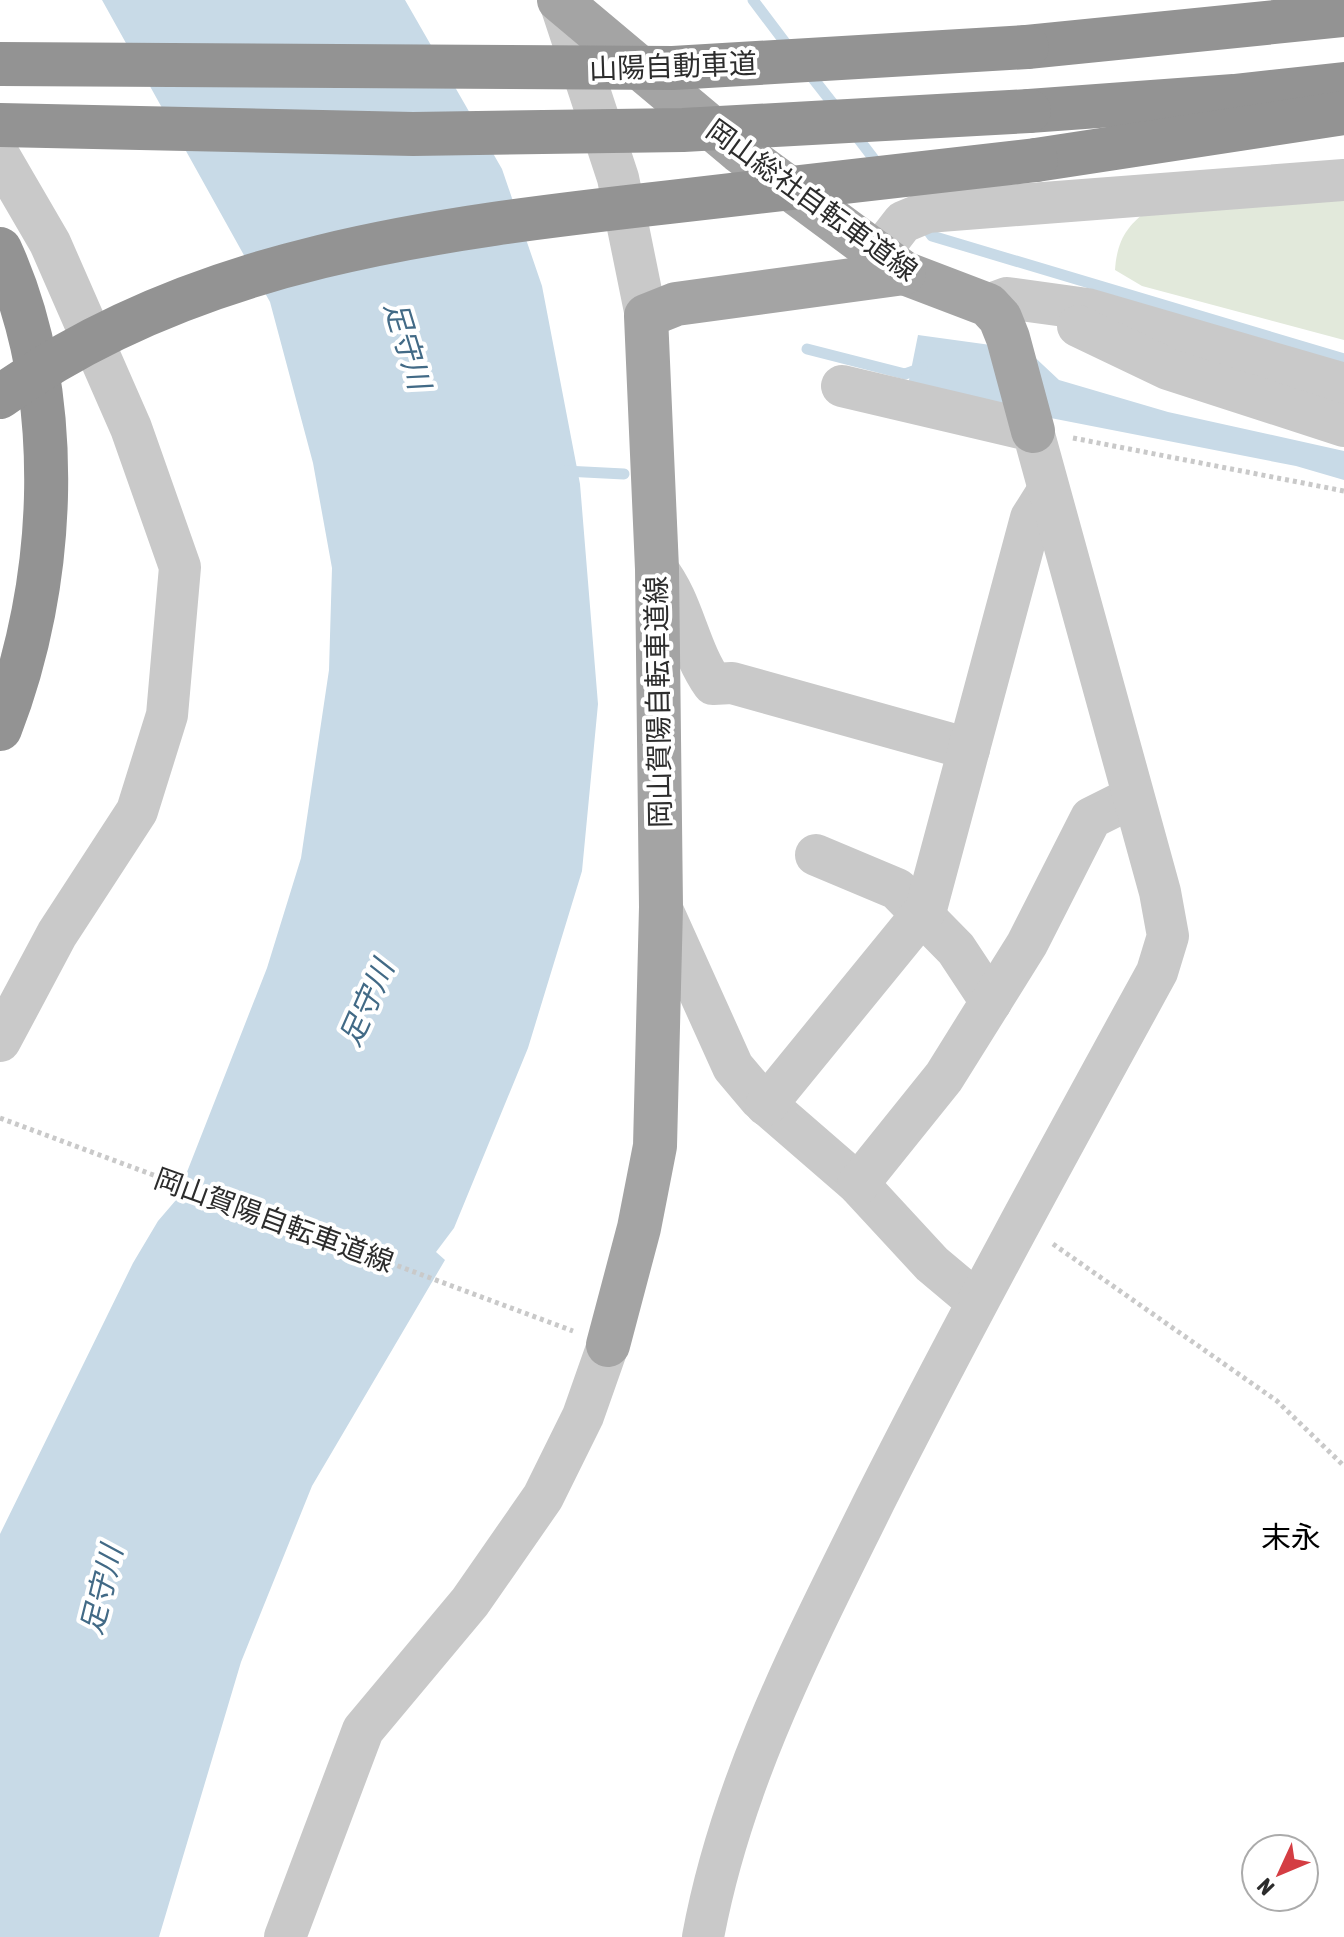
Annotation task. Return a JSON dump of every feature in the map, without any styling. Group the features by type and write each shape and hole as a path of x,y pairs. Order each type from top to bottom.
{"highway":[{"name":"山陽自動車道","path":"0,64 673,68 1027,47 1197,33 1344,15"},
{"path":"0,125 445,134 683,130 1029,111 1234,96 1344,84"},
{"path":"0,397 71,349 194,293 392,241 578,212 1036,160 1344,113"},
{"path":"0,249 26,329 39,392 47,517 39,587 25,654 0,729"}],"main road":[{"name":"岡山総社自転車道線","path":"560,1 739,151 903,240 998,322"},
{"path":"646,316 676,304 903,240"},
{"name":"岡山賀陽自転車道線","path":"593,1339 639,1228 655,1146 661,907 657,569 646,316"},
{"path":"998,322 1031,425"}],"street":[{"path":"560,1 618,178 646,316"},
{"path":"0,157 50,243 125,413 180,567 167,715 137,811 57,934 0,1041"},
{"path":"903,240 1344,180"},
{"path":"998,322 1007,298 1087,309 1344,384"},
{"path":"1035,302 1168,369 1344,426"},
{"path":"703,1937 715,1875 733,1812 768,1722 976,1301 1157,972 1168,936 1031,425 842,386"},
{"path":"766,1105 922,913 1031,518 1048,491"},
{"path":"657,569 670,585 703,670 713,684 732,683 969,749"},
{"path":"858,1184 944,1077 1027,944 1091,818 1133,797"},
{"path":"816,855 897,889 956,949 991,1002"},
{"path":"661,907 733,1067 766,1105 858,1184 932,1264 976,1301"},
{"path":"285,1937 363,1730 470,1602 536,1507 583,1416 593,1339"}],"path":[{"path":"1031,425 1344,491"},
{"name":"岡山賀陽自転車道線","path":"3,1119 593,1339"},
{"path":"1020,1220 1277,1401 1344,1466"}],"shaded area":[{"path":"1344,198 1344,340 1142,286 1115,270 1118,250 1125,234 1151,208"}],"water":[{"name":"足守川","path":"102,0 405,0 502,169 542,286 580,484 598,704 582,871 528,1048 454,1228 436,1252 445,1260 312,1486 241,1662 159,1937 0,1937 0,1534 133,1263 158,1221 176,1200 267,968 301,858 329,670 332,568 313,463 270,302"},
{"path":"918,335 1027,350 1059,380 1168,412 1344,451 1344,480 1296,466 907,390"}],"waterway":[{"path":"753,0 790,49"},
{"path":"808,72 837,109"},
{"path":"854,133 880,167"},
{"path":"922,222 932,236 1344,359"},
{"path":"807,349 905,374 922,368"},
{"path":"565,471 624,474"}],"district":[{"name":"末永","path":"1291,1537"}]}
